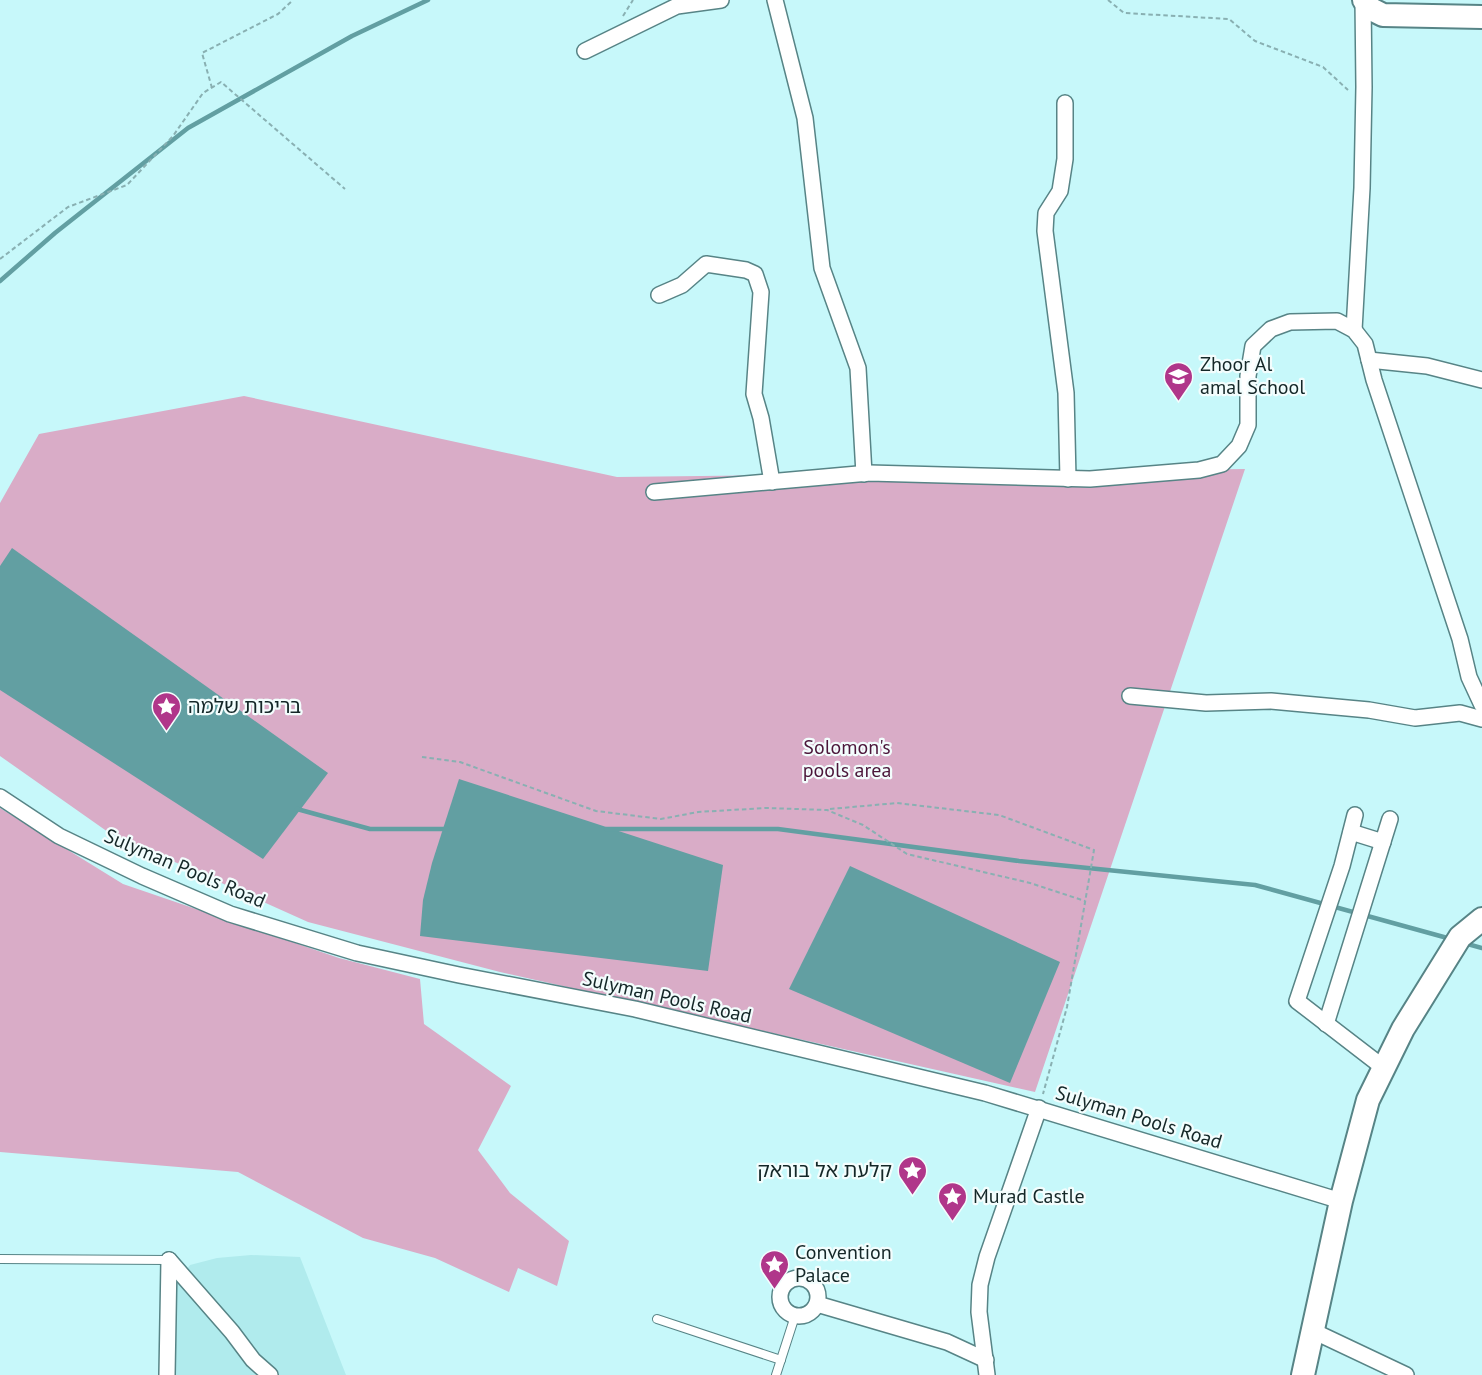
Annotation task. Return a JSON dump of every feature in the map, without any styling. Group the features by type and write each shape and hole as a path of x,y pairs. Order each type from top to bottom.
{"main road":[{"path":"1364,0 1371,9 1386,5 1482,7"},
{"path":"1380,7 1482,17"},
{"path":"1303,1375 1341,1201 1368,1100 1403,1029 1460,938 1482,919"}],"street":[{"path":"585,51 677,6 721,0"},
{"path":"775,0 805,118 822,268 858,368 864,474"},
{"path":"1354,330 1362,188 1364,0"},
{"path":"1363,29 1380,7"},
{"path":"1065,103 1065,159 1060,191 1046,213 1045,231 1066,393 1068,479"},
{"path":"659,295 682,285 706,264 746,270 754,274 760,292 754,394 761,418 772,482"},
{"path":"654,492 864,474 1090,479 1199,471 1222,464 1239,446 1248,425 1248,376 1253,345 1271,329 1290,322 1337,321 1354,330 1365,344 1368,360 1460,639 1469,677 1482,705"},
{"path":"1368,360 1427,366 1482,380"},
{"path":"1130,696 1187,702 1271,701 1415,718 1460,713 1482,719"},
{"name":"Sulyman Pools Road","path":"0,797 59,836 142,876 230,914 357,953 635,1009 985,1093 1341,1201"},
{"path":"1355,815 1342,866 1297,1001 1384,1068"},
{"path":"1326,1024 1390,819"},
{"path":"1351,832 1383,842"},
{"path":"987,1368 980,1312 980,1285 987,1257 1039,1108"},
{"path":"167,1375 169,1260"},
{"path":"169,1260 232,1332 253,1360 270,1375"},
{"path":"792,1280 809,1281 817,1292 817,1304 807,1314 795,1316 784,1309 780,1298 783,1287 792,1280"},
{"path":"817,1304 947,1342 987,1368"},
{"path":"1313,1331 1406,1375"}],"lane":[{"path":"0,1259 169,1260"},
{"path":"776,1375 795,1316"},
{"path":"657,1319 781,1360"}],"path":[{"path":"212,88 202,53 278,14 293,0"},
{"path":"1108,0 1124,13 1229,19 1255,41 1323,68 1364,104"},
{"path":"0,259 68,207 127,185 173,136 203,93 221,82 345,189"},
{"path":"422,757 460,762 596,811 661,819 698,812 827,810 897,803 999,815 1094,850 1067,1007 1039,1108"},
{"path":"827,810 863,825 907,854 1030,883 1085,901"}],"shaded area":[{"name":"בריכות שלמה","path":"12,548 328,773 263,859 0,690 0,566"},
{"path":"459,779 723,865 708,971 420,936 423,900 432,863"},
{"path":"850,866 1060,962 1010,1083 789,989"},
{"path":"251,1255 300,1257 346,1375 174,1375 176,1284 190,1265 217,1258"}],"green space":[{"name":"Solomon's pools area","path":"244,396 617,477 1245,469 1035,1092 500,972 308,922 108,832 0,756 0,503 39,434"},
{"path":"0,808 123,884 339,958 420,979 424,1024 511,1086 478,1150 510,1193 569,1241 557,1286 518,1268 509,1292 435,1258 363,1238 238,1172 0,1152"}],"waterway":[{"path":"0,281 55,233 188,128 352,36 428,0"},
{"path":"297,809 370,829 447,829"},
{"path":"606,829 778,829 1019,861 1255,885 1451,939"},
{"path":"1464,943 1482,948"}],"place":[{"name":"Zhoor Al amal School","path":"1179,402"},
{"name":"בריכות שלמה","path":"167,732"},
{"name":"קלעת אל בוראק","path":"913,1196"},
{"name":"Murad Castle","path":"952,1222"},
{"name":"Convention Palace","path":"774,1290"}]}
